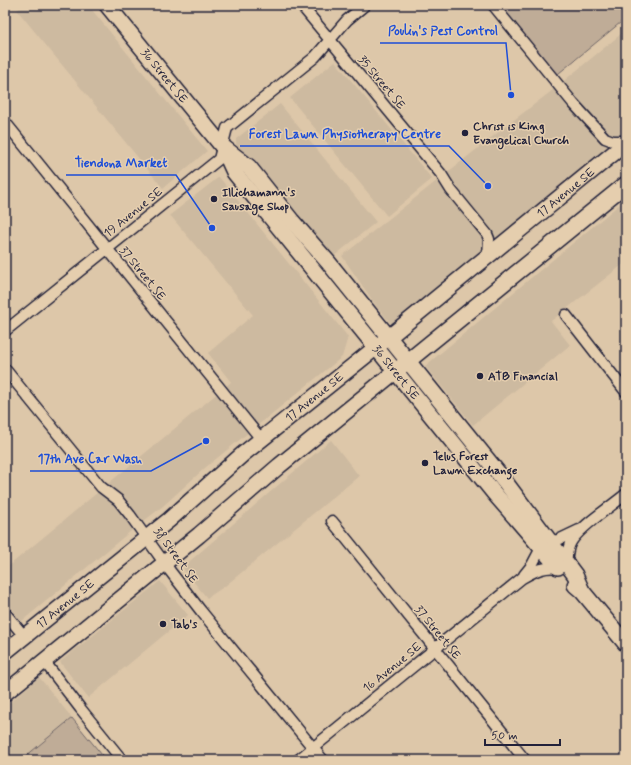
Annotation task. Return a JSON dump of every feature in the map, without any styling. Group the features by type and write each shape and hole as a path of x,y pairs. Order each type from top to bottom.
{"main road":[{"name":"36 Street SE","path":"107,5 222,146 249,167 389,337 503,479 545,544 562,566 575,575 582,591 626,644"},
{"name":"17 Avenue SE","path":"5,652 169,520 220,473 261,439 488,257 626,142"},
{"name":"36 Street SE","path":"222,146 234,172 375,348 494,493 545,544"},
{"path":"5,692 164,563 274,470 626,184"}],"street":[{"name":"35 Street SE","path":"301,5 441,174 451,190 487,234 489,239 488,257"},
{"name":"19 Avenue SE","path":"5,331 219,160 228,128 315,57 347,20 365,5"},
{"path":"493,5 573,103 605,138 613,141 626,142"},
{"name":"37 Street SE","path":"5,122 261,439"},
{"path":"566,315 626,392"},
{"name":"38 Street SE","path":"5,369 101,487 118,500 201,611 323,760"},
{"path":"562,566 571,542 584,528 626,494"},
{"name":"37 Street SE","path":"332,521 525,760"},
{"path":"545,544 558,540 584,528"},
{"name":"16 Avenue SE","path":"522,578 545,544"},
{"name":"16 Avenue SE","path":"298,760 522,578 538,570 562,566"},
{"path":"5,613 24,636"},
{"path":"44,661 122,760"}],"shaded area":[{"path":"23,5 88,5 207,151 163,188 17,10"},
{"path":"493,5 626,5 626,18 553,78"},
{"path":"626,30 626,133 394,327 377,307 342,256 549,93"},
{"path":"335,61 432,179 387,216 290,98"},
{"path":"280,104 376,222 333,257 236,144 236,139"},
{"path":"219,177 348,337 342,357 206,467 163,506 5,635 5,569 231,382 208,353 253,315 170,215"},
{"path":"626,199 626,262 551,321 570,345 473,425 425,366"},
{"path":"331,440 359,476 225,586 207,598 184,570 184,566"},
{"path":"160,581 188,615 88,698 60,662"},
{"path":"39,677 72,718 26,756 29,760 5,760 5,707"},
{"path":"72,718 106,760 29,760 26,756"}],"place":[{"name":"Poulin's Pest Control","path":"511,95"},
{"name":"Christ is King Evangelical Church","path":"465,133"},
{"name":"Forest Lawn Physiotherapy Centre","path":"488,186"},
{"name":"Illichamann's Sausage Shop","path":"214,199"},
{"name":"Tiendona Market","path":"212,228"},
{"name":"ATB Financial","path":"480,376"},
{"name":"17th Ave Car Wash","path":"206,441"},
{"name":"Telus Forest Lawn Exchange","path":"425,463"},
{"name":"Tab's","path":"163,624"}]}
